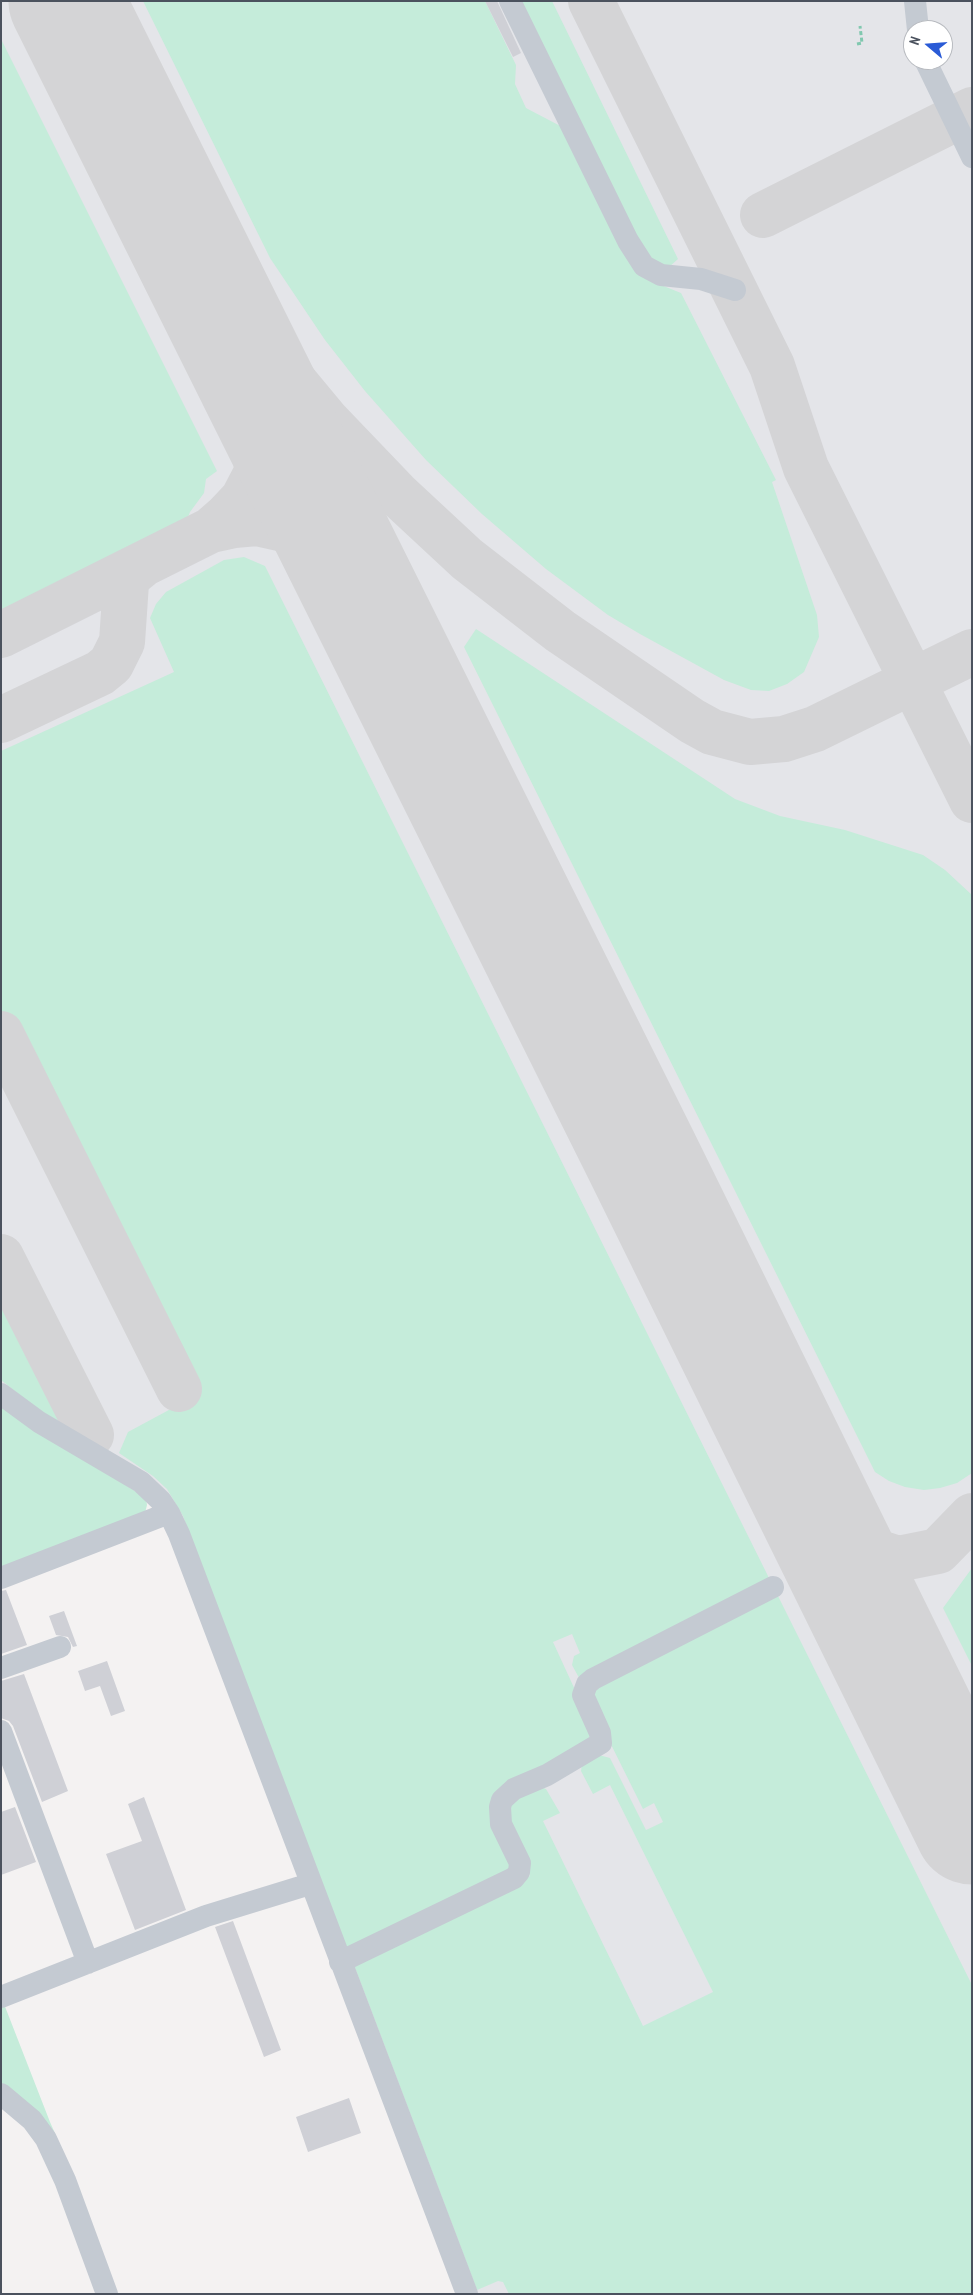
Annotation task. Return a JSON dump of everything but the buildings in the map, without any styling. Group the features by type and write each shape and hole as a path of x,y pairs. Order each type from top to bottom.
{"street":[{"path":"510,1 628,241 644,266 661,275 701,279 735,290"},
{"path":"915,1 917,20"},
{"path":"930,70 972,157"},
{"path":"1,1394 39,1422 141,1482 169,1513 186,1552 310,1884 467,2294"},
{"path":"1,1578 169,1513"},
{"path":"340,1962 514,1878 519,1872 520,1863 501,1824 500,1807 502,1800 514,1790 547,1775 601,1743 600,1733 584,1700 583,1695 587,1684 599,1676 773,1587"},
{"path":"1,1668 60,1646"},
{"path":"2,1735 88,1963"},
{"path":"1,1997 214,1913 310,1884"},
{"path":"1,2094 32,2120 46,2139 65,2180 107,2294"}],"path":[{"path":"857,44 862,43 860,26"}],"shaded area":[{"path":"1,1 972,1 972,2294 468,2294 179,1534 128,1473 1,1391"}],"green space":[{"path":"143,1 485,1 516,65 515,84 526,108 566,129 661,285 681,293 776,480 772,482 817,615 819,637 804,672 787,684 769,691 751,690 724,680 640,634 608,615 546,569 482,514 426,460 365,391 325,340 270,258"},
{"path":"516,1 552,1 678,259 669,267 662,267 640,250"},
{"path":"1,39 217,471 206,479 204,493 190,512 186,522 1,614"},
{"path":"244,557 265,566 771,1582 583,1685 572,1665 574,1656 580,1653 572,1634 553,1642 593,1729 586,1745 505,1785 511,1870 350,1950 342,1941 183,1516 167,1489 153,1476 119,1453 128,1432 193,1397 1,1011 1,751 174,672 150,618 156,604 166,592 224,560"},
{"path":"476,629 735,799 780,816 845,830 923,855 945,870 972,895 972,1473 957,1483 924,1490 905,1487 889,1481 875,1472 464,647"},
{"path":"1,1271 5,1271 84,1435 40,1411 1,1380"},
{"path":"1,1406 146,1498 145,1513 1,1569"},
{"path":"972,1568 972,1666 943,1608"},
{"path":"777,1594 972,1985 972,2294 509,2294 503,2282 498,2281 477,2290 354,1965 355,1962 530,1876 505,1822 506,1805 539,1786 546,1789 560,1813 543,1821 643,2026 713,1992 610,1785 593,1794 581,1771 582,1764 595,1754 610,1758 646,1830 663,1822 654,1803 643,1809 586,1694"},
{"path":"4,2004 57,2138 1,2083 1,2005"}],"taxiway":[{"path":"66,1 94,61 170,207 258,338 327,421 396,493 467,559 560,631 692,721 712,732 750,742 784,739 815,729 972,652"},
{"path":"591,1 772,366 806,468 972,800"},
{"path":"763,215 972,110"},
{"path":"1,635 211,530 227,516 243,499 256,474 264,399"},
{"path":"211,530 257,523 284,529 311,542 347,565"},
{"path":"1,720 100,673 111,664 122,642 126,583 131,574 142,565"},
{"path":"1,1034 179,1389"},
{"path":"1,1257 91,1435"},
{"path":"823,1526 873,1551 898,1559 938,1551 972,1516"}],"runway":[{"path":"66,1 641,1155 972,1827"}]}
